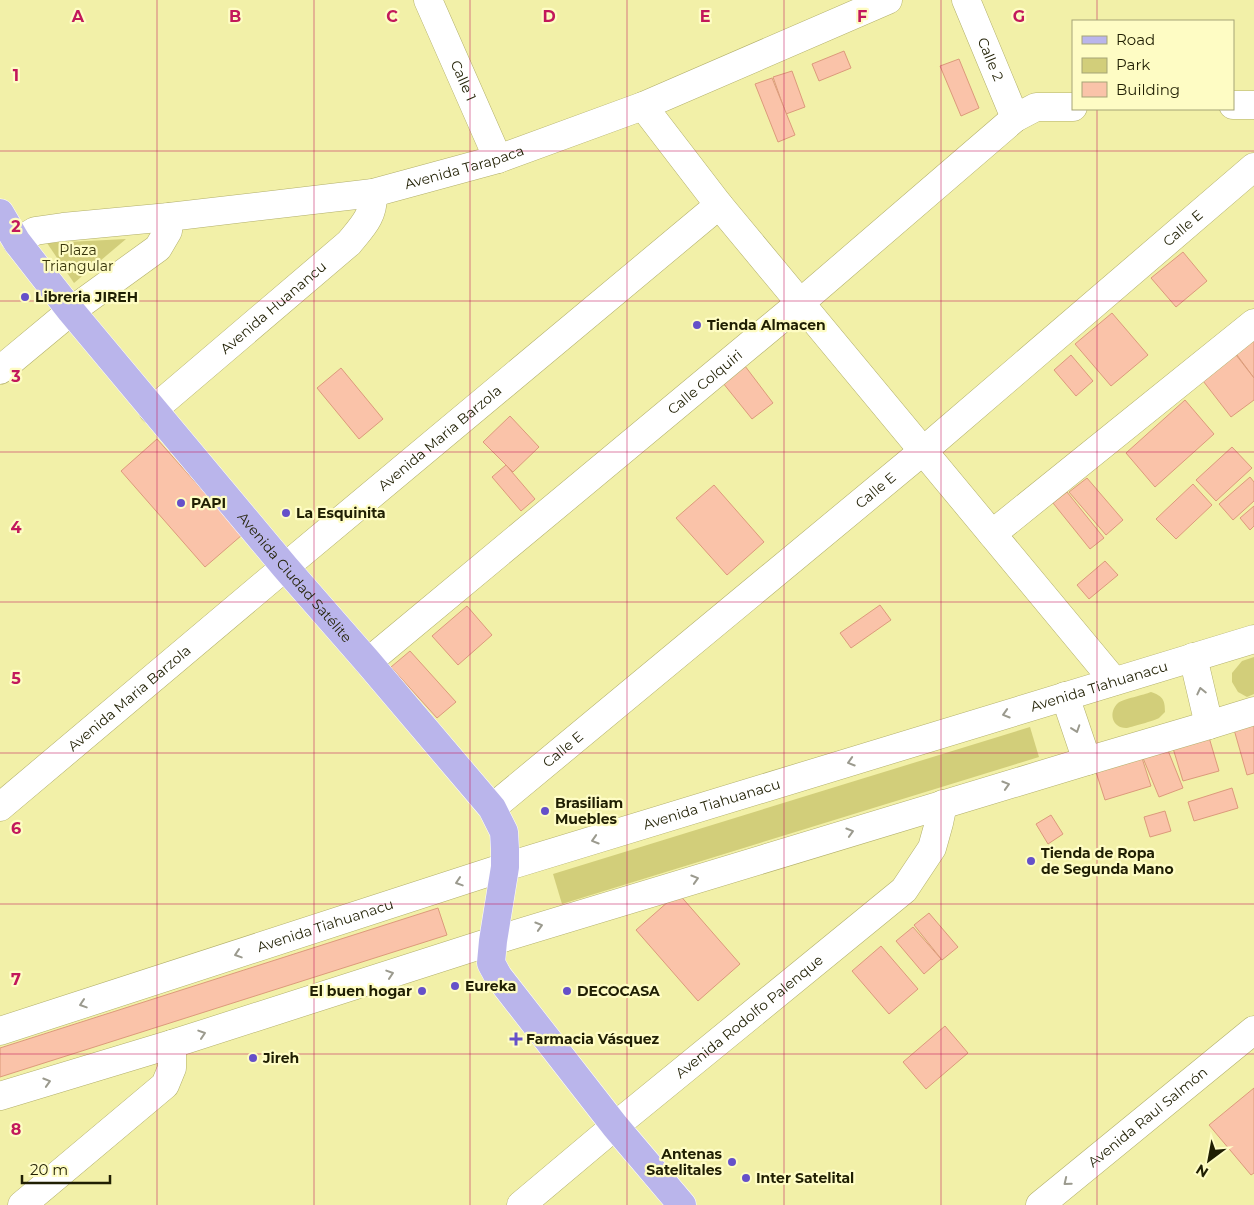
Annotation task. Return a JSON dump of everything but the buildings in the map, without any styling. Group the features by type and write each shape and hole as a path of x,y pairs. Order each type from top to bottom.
{"main road":[{"name":"Avenida Ciudad Satélite","path":"0,213 17,242 71,311 285,567 492,808 504,832 506,867 492,941 491,963 498,976 615,1126 682,1205"}],"street":[{"name":"Calle 1","path":"428,0 498,159"},
{"name":"Avenida Tarapaca","path":"17,242 35,231 63,227 169,217 373,193 498,159 643,106 888,0"},
{"name":"Calle 2","path":"966,0 1014,118"},
{"path":"1234,105 1254,105"},
{"path":"643,106 719,205 1114,681"},
{"name":"Calle Colquiri","path":"368,662 800,303 1014,118 1036,107 1072,107"},
{"name":"Calle E","path":"492,808 923,451 1254,168"},
{"name":"Avenida Huanancu","path":"154,410 349,243 369,218 374,203 373,193"},
{"name":"Avenida Maria Barzola","path":"0,807 719,205"},
{"path":"0,370 71,311 158,248 168,231 169,217"},
{"path":"992,534 1254,323"},
{"name":"Avenida Tiahuanacu","path":"0,1031 506,867 1254,639"},
{"path":"1193,657 1209,726"},
{"path":"1065,696 1087,761"},
{"path":"0,1096 172,1044 492,941 1254,711"},
{"name":"Avenida Rodolfo Palenque","path":"521,1205 904,890 932,848 943,804"},
{"name":"Avenida Raul Salmón","path":"1040,1205 1254,1030"},
{"path":"22,1205 165,1085 172,1068 172,1044"}],"green space":[{"name":"Plaza Triangular","path":"126,239 74,283 47,243"},
{"path":"1254,657 1254,694 1247,697 1238,692 1232,682 1232,673 1242,661"},
{"path":"1151,692 1161,697 1164,701 1165,712 1159,718 1126,728 1117,725 1112,715 1118,703"},
{"path":"1030,727 1039,757 562,904 553,874"}],"place":[{"name":"Libreria JIREH","path":"25,297"},
{"name":"Tienda Almacen","path":"697,325"},
{"name":"PAPI","path":"181,503"},
{"name":"La Esquinita","path":"286,513"},
{"name":"Brasiliam Muebles","path":"545,811"},
{"name":"Tienda de Ropa de Segunda Mano","path":"1031,861"},
{"name":"Eureka","path":"455,986"},
{"name":"El buen hogar","path":"422,991"},
{"name":"DECOCASA","path":"567,991"},
{"name":"Farmacia Vásquez","path":"516,1039"},
{"name":"Jireh","path":"253,1058"},
{"name":"Antenas Satelitales","path":"732,1162"},
{"name":"Inter Satelital","path":"746,1178"}]}
